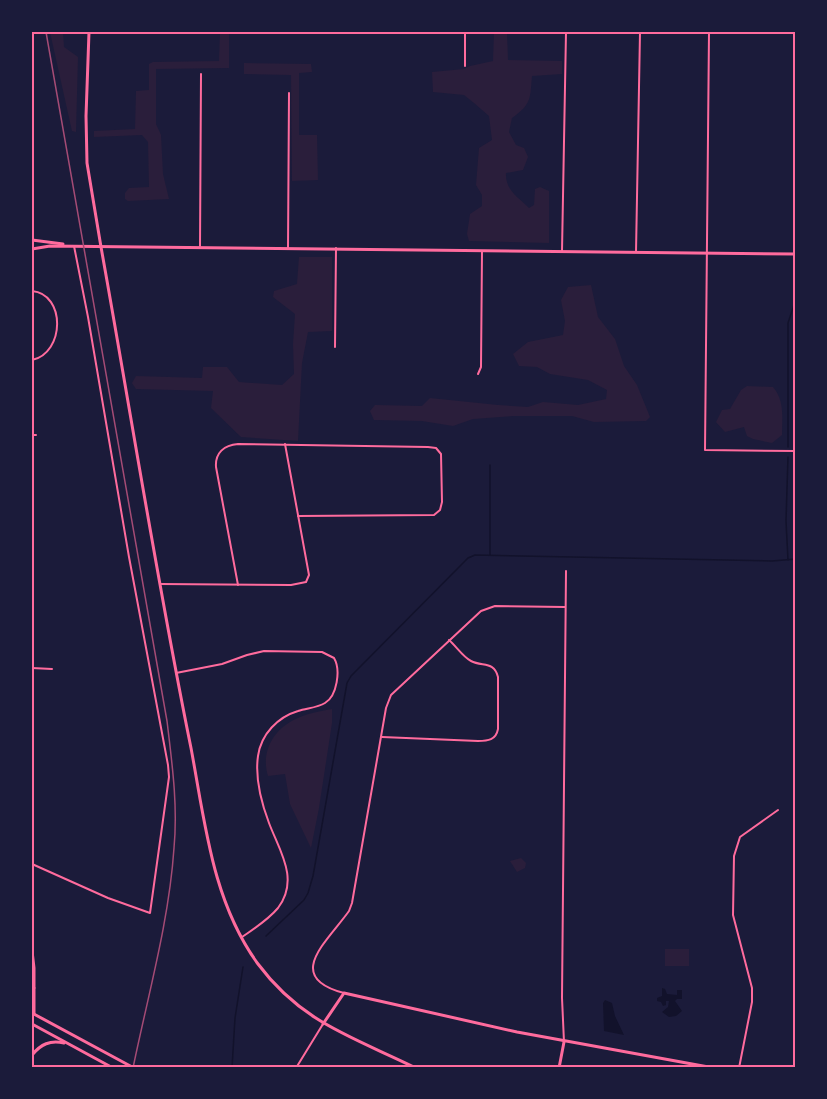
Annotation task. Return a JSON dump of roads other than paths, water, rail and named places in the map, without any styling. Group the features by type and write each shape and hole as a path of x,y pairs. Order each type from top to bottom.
{"main road":[{"path":"88,32 87,163 176,673 217,879 227,909 241,938 259,965 276,984 323,1024 342,1035 416,1068"},
{"path":"32,240 74,246"},
{"path":"32,249 50,246 200,246 795,254"},
{"path":"32,951 32,1025 113,1068"},
{"path":"323,1024 344,993 564,1042 714,1068"},
{"path":"33,1014 134,1068"},
{"path":"32,1054 40,1046 49,1042 66,1043"},
{"path":"559,1068 564,1042"}],"street":[{"path":"465,32 465,66"},
{"path":"562,251 566,32"},
{"path":"636,252 640,32"},
{"path":"709,32 705,450 795,452"},
{"path":"200,246 201,74"},
{"path":"288,248 289,93"},
{"path":"32,864 108,898 150,913 169,777 74,246"},
{"path":"335,347 336,248"},
{"path":"478,374 481,367 482,250"},
{"path":"32,291 45,295 52,302 56,334 47,354 32,360"},
{"path":"238,585 216,467 216,457 224,448 238,444 428,447 439,451 442,457 442,502 437,513 428,516 298,516"},
{"path":"160,584 291,585 306,582 309,575 285,444"},
{"path":"564,1042 562,998 566,571"},
{"path":"344,993 320,985 314,975 312,965 316,955 349,911 352,903 391,694 474,615 487,608 565,607"},
{"path":"382,737 478,741 491,740 496,735 498,677 496,670 470,660 448,639"},
{"path":"176,673 222,664 264,651 322,652 334,658 338,666 334,690 329,700 324,704 289,714 281,719 272,727 261,744 257,760 258,783 269,822 287,865 288,883 278,907 241,938"},
{"path":"32,668 52,669"},
{"path":"739,1068 752,1002 752,988 733,915 734,855 740,837 778,810"},
{"path":"296,1068 323,1024"}],"waterway":[{"path":"788,447 788,323 796,299"},
{"path":"788,457 786,521 788,560"},
{"path":"490,465 490,555"},
{"path":"266,936 304,900 308,893 313,876 347,683 351,676 468,558 475,555 772,561 796,559"},
{"path":"232,1068 235,1018 243,967"}],"railway":[{"path":"46,32 167,721 174,784 175,832 168,903 133,1068"}]}
